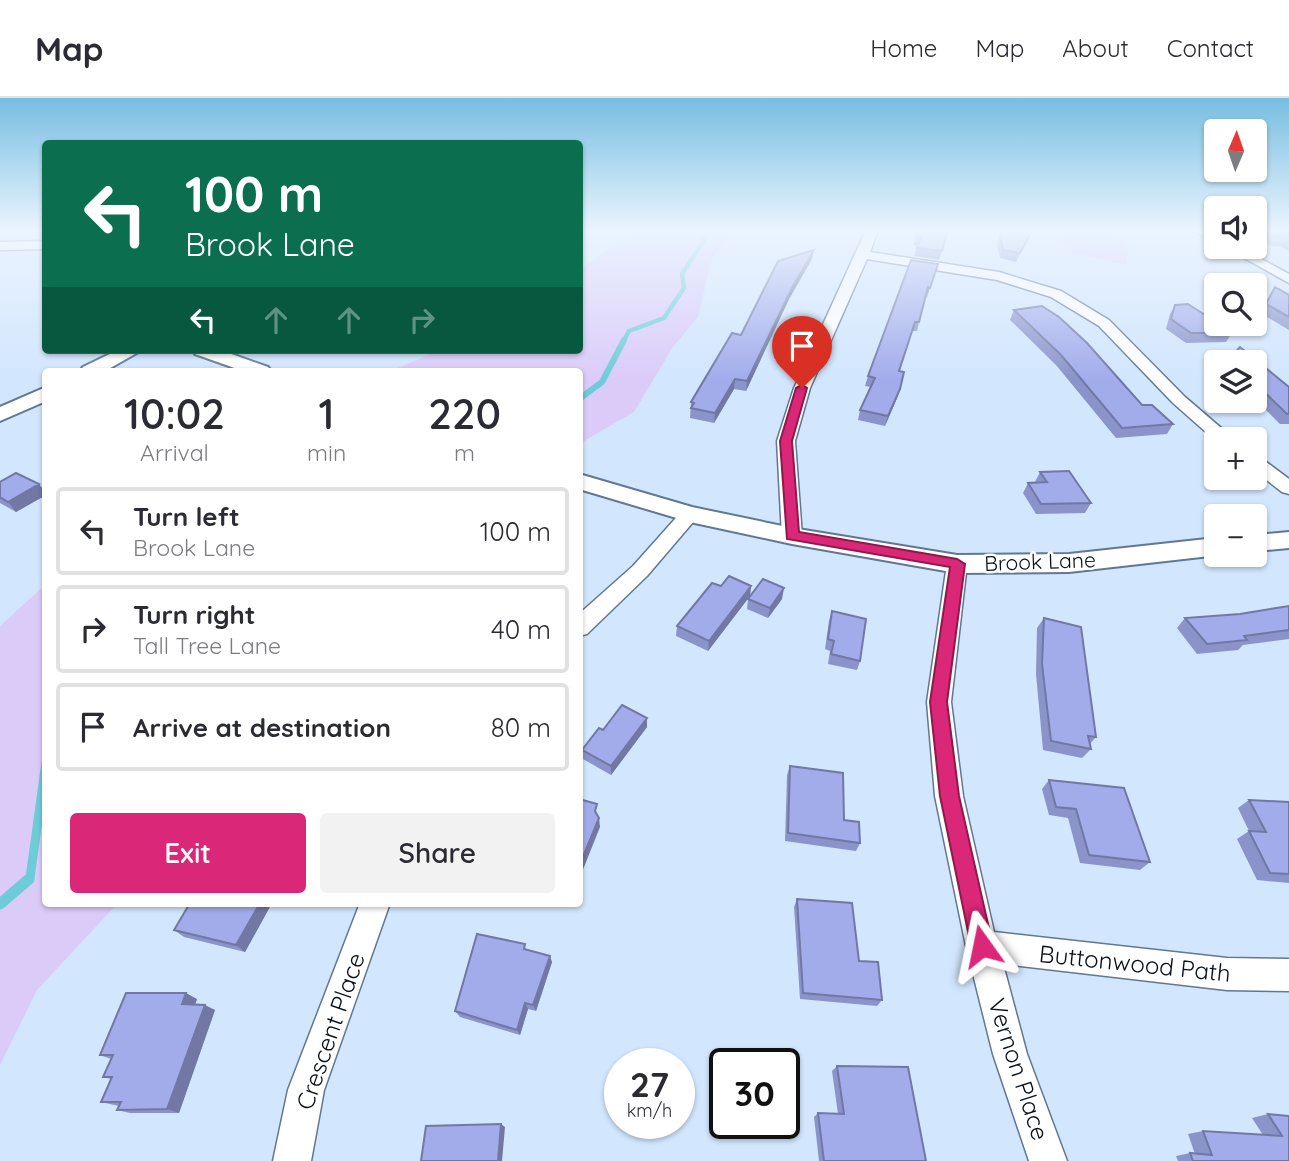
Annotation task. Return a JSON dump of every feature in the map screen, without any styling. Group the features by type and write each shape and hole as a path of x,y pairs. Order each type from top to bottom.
{"street":[{"path":"792,536 786,441 802,388 852,280"},
{"path":"1010,280 1056,294 1104,323 1179,400 1211,427"},
{"path":"96,368 126,354"},
{"path":"213,354 253,368"},
{"path":"0,415 42,395"},
{"path":"1267,471 1289,488"},
{"name":"Brook Lane","path":"583,482 690,514 792,536 957,564 1069,563 1204,548"},
{"path":"583,624 640,571 690,514"},
{"path":"1267,542 1289,540"},
{"name":"Vernon Place","path":"957,564 939,702 949,796 982,946 1010,1054 1048,1161"},
{"name":"Crescent Place","path":"292,1161 306,1090 374,907"},
{"name":"Buttonwood Path","path":"982,946 1227,974 1289,975"}],"shaded area":[{"path":"583,280 707,280 698,317 673,347 634,412 583,442 583,368 397,368 429,355 583,354"},
{"path":"42,588 42,907 114,907 37,990 0,1065 0,626"}],"building":[{"path":"769,280 797,280 747,381 735,379 715,413 691,408 694,403 691,402 732,333 741,335"},
{"path":"904,280 933,280 930,288 928,287 919,322 915,322 899,371 904,372 900,389 888,416 860,410 875,378 868,376"},
{"path":"1275,287 1289,295 1289,317 1267,305"},
{"path":"1188,304 1204,314 1204,333 1191,333 1171,319 1175,305"},
{"path":"1042,306 1059,317 1087,343 1142,405 1152,405 1173,424 1122,428 1061,355 1014,310"},
{"path":"1267,369 1289,387 1287,414 1267,395"},
{"path":"1069,471 1091,503 1041,504 1028,483 1047,482 1040,472"},
{"path":"16,473 39,484 8,502 0,497 0,482"},
{"path":"729,576 751,586 709,641 677,626 712,583 721,586"},
{"path":"763,579 784,588 770,608 748,599"},
{"path":"1289,606 1289,630 1244,636 1247,640 1207,644 1185,618 1240,614"},
{"path":"832,611 866,619 860,661 831,654 834,641 828,639"},
{"path":"1044,618 1081,627 1096,737 1088,736 1091,749 1051,741 1042,664"},
{"path":"622,705 647,718 611,766 583,751 599,728 603,730"},
{"path":"790,766 843,773 844,820 859,822 860,843 788,833"},
{"path":"1049,780 1124,788 1150,862 1089,855 1076,809 1056,807"},
{"path":"583,800 597,804 595,811 599,818 583,857"},
{"path":"1249,800 1289,802 1289,874 1270,873 1249,831 1266,832"},
{"path":"797,899 852,903 859,961 878,962 882,1000 803,993"},
{"path":"188,907 258,907 236,945 174,930"},
{"path":"477,934 525,944 524,949 550,956 533,1005 525,1003 517,1030 455,1011"},
{"path":"126,993 186,993 182,1004 205,1005 167,1109 117,1110 121,1102 101,1102 112,1077 103,1077 113,1055 100,1055"},
{"path":"837,1066 908,1067 926,1161 824,1161 818,1113 844,1114"},
{"path":"1268,1114 1289,1116 1289,1161 1193,1161 1190,1153 1212,1155 1203,1131 1282,1136"},
{"path":"501,1124 498,1161 421,1161 426,1126"}],"waterway":[{"path":"623,342 629,331 664,318 684,288 683,280"},
{"path":"583,396 602,382 624,340"},
{"path":"29,879 42,791"},
{"path":"0,904 29,879"}],"route":[{"path":"802,388 786,441 792,536 957,564 939,702 949,796 982,946"}]}
